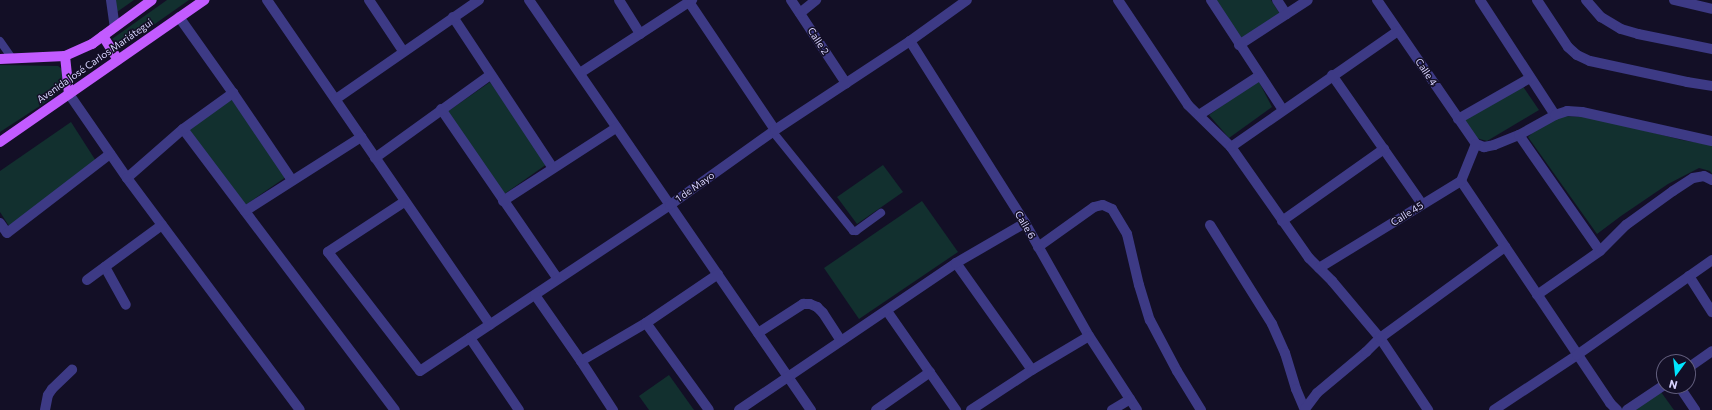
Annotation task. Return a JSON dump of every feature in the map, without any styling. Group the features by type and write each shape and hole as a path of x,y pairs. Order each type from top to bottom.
{"main road":[{"name":"Avenida José Carlos Mariátegui","path":"0,59 65,56 92,44 152,0"},
{"name":"Avenida José Carlos Mariátegui","path":"0,142 204,0"},
{"path":"103,36 118,60"},
{"path":"65,56 69,94"}],"street":[{"path":"111,0 115,27"},
{"path":"267,0 336,99 404,202 490,325"},
{"path":"369,0 403,51"},
{"path":"336,99 403,51 479,0"},
{"path":"530,0 616,128 811,410"},
{"path":"619,0 640,34"},
{"name":"Calle 2","path":"791,0 846,82"},
{"path":"800,13 816,0"},
{"name":"1 de Mayo","path":"404,202 328,252 420,371 670,205 774,131 910,41 967,0"},
{"path":"1119,0 1188,105 1231,147 1282,221 1319,268 1380,338 1428,410"},
{"path":"1211,0 1259,76 1283,110"},
{"path":"1277,0 1286,14"},
{"path":"1240,45 1308,0"},
{"name":"Calle 4","path":"1377,0 1476,144"},
{"path":"1480,0 1555,115"},
{"path":"1537,0 1568,47 1577,56 1590,61 1712,86"},
{"path":"1586,0 1601,17 1621,29 1638,34 1712,49"},
{"path":"1674,0 1712,9"},
{"path":"580,73 691,1 774,131"},
{"path":"179,17 233,92 292,180"},
{"path":"453,18 553,168"},
{"path":"1231,147 1332,75 1398,31"},
{"name":"Calle 6","path":"910,41 1025,223 1089,336 1137,410"},
{"path":"375,158 490,75"},
{"path":"1332,75 1422,204"},
{"path":"1199,115 1259,76"},
{"path":"1458,119 1530,78"},
{"path":"127,178 183,129 233,92"},
{"path":"69,94 127,178 300,410"},
{"path":"441,109 558,280"},
{"path":"1617,410 1610,403 1577,356 1461,181 1476,144 1484,147 1494,145 1518,135 1555,115 1567,111 1582,112 1712,141"},
{"path":"503,201 616,128"},
{"path":"183,129 395,410"},
{"path":"1518,135 1600,251"},
{"path":"245,211 361,137"},
{"path":"1282,221 1384,149"},
{"path":"0,223 6,232 110,154"},
{"path":"1537,295 1600,251 1626,225 1693,178 1704,176 1712,180"},
{"name":"Calle 45","path":"1319,268 1461,181"},
{"path":"1038,247 1094,207 1103,205 1112,209 1127,234 1139,285 1150,320 1177,371 1201,410"},
{"path":"739,410 956,263 1025,223"},
{"path":"87,280 162,225"},
{"path":"1210,225 1272,324 1285,353 1296,389 1305,410"},
{"path":"1305,410 1317,393 1366,352 1380,338 1505,247"},
{"path":"1494,410 1577,356 1712,260"},
{"path":"956,263 1032,370"},
{"path":"105,267 126,305"},
{"path":"581,361 646,323 718,274"},
{"path":"1689,276 1712,312"},
{"path":"535,295 613,410"},
{"path":"758,333 803,304 810,304 817,307 823,314 841,341"},
{"path":"887,311 956,410"},
{"path":"646,323 709,410"},
{"path":"971,410 1032,370 1089,336"},
{"path":"470,338 519,410"},
{"path":"1696,362 1712,351"},
{"path":"45,410 48,395 52,389 72,370"},
{"path":"876,410 930,372"},
{"path":"1627,410 1656,390"},
{"path":"1684,394 1695,410"},
{"path":"1112,410 1130,399"}],"lane":[{"path":"0,41 12,58"},
{"path":"774,131 852,231 856,231 881,213"}],"green space":[{"path":"115,0 134,0 117,12"},
{"path":"167,0 189,0 122,47 112,39"},
{"path":"1215,0 1271,0 1280,14 1241,41"},
{"path":"0,65 58,66 62,69 63,86 59,92 49,100 0,132"},
{"path":"1258,80 1272,107 1229,138 1209,115"},
{"path":"490,82 547,164 503,195 447,112"},
{"path":"1522,85 1539,110 1487,141 1476,138 1464,119"},
{"path":"230,97 286,177 244,206 187,129"},
{"path":"1563,116 1584,117 1611,122 1682,140 1712,145 1712,174 1710,171 1699,168 1668,184 1597,234 1528,137 1539,126"},
{"path":"71,122 96,161 9,226 0,212 0,171"},
{"path":"883,165 903,192 857,224 837,197"},
{"path":"922,201 958,252 859,319 824,268"},
{"path":"669,375 694,410 649,410 639,396"},
{"path":"1656,385 1656,394 1662,394 1674,410 1619,410"}]}
